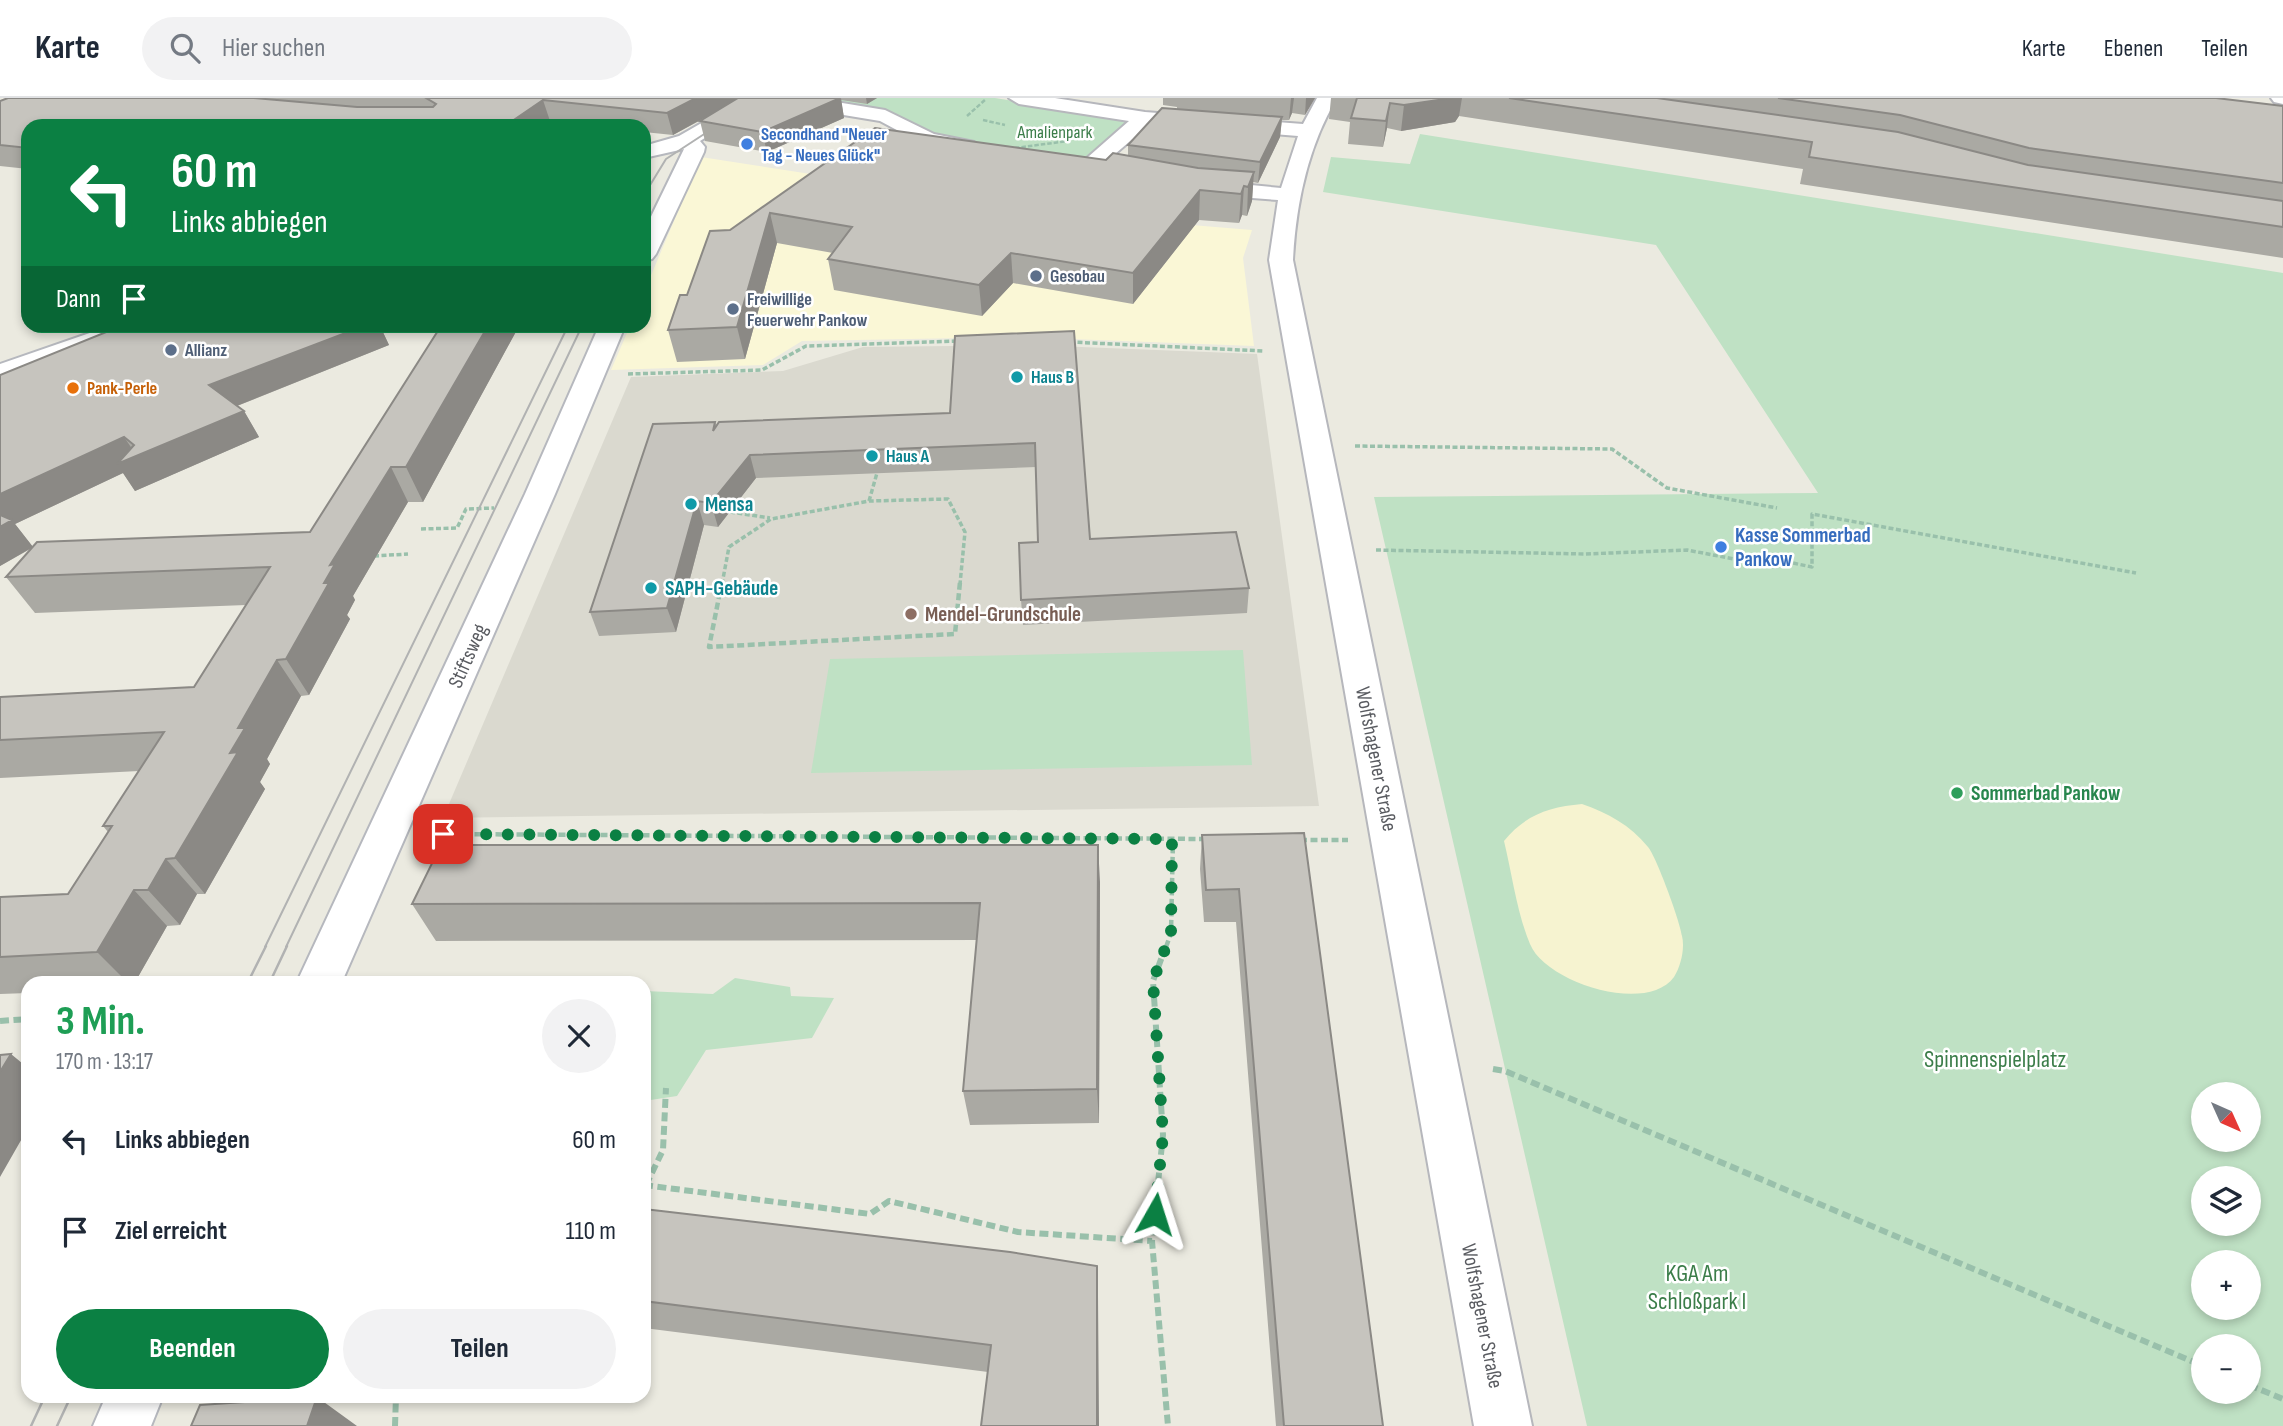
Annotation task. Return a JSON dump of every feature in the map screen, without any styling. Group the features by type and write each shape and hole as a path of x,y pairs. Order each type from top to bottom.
{"street":[{"path":"651,150 686,140 760,98"},
{"path":"777,98 876,114 928,139 986,149"},
{"path":"1019,98 1146,118 1311,131"},
{"name":"Wolfshagener Straße","path":"1327,98 1311,131 1291,195 1282,234 1282,260 1503,1426"},
{"path":"1087,168 1146,118"},
{"path":"651,240 694,152 695,147 686,140"},
{"path":"1065,164 1111,172"},
{"path":"1173,183 1291,195"},
{"path":"0,373 114,333"},
{"name":"Stiftsweg","path":"322,976 535,506 609,333"},
{"path":"122,1426 132,1403"}],"path":[{"path":"1012,148 1057,144 1078,138"},
{"path":"624,374 762,370 806,346 965,341"},
{"path":"1058,341 1276,351"},
{"path":"1349,446 1612,449 1667,488 1777,508"},
{"path":"869,501 877,473"},
{"path":"730,513 771,519 869,501 948,499 965,532 955,634 709,646 729,547 771,519"},
{"path":"421,529 457,528 466,509 503,507"},
{"path":"1373,550 1585,554 1687,550 1776,567 1788,562 1812,567 1812,514 2136,573"},
{"path":"368,556 408,554"},
{"path":"443,834 1213,839"},
{"path":"1168,1426 1152,1241 1163,1135 1153,981 1171,933 1172,839"},
{"path":"1294,840 1348,840"},
{"path":"0,1021 21,1020"},
{"path":"1493,1069 1505,1071 2191,1361"},
{"path":"651,1173 663,1150 666,1088"},
{"path":"651,1186 870,1214 889,1201 1018,1232 1152,1241"},
{"path":"2261,1390 2283,1399"},
{"path":"395,1426 396,1403"}],"shaded area":[{"path":"701,157 1082,216 1252,230 1243,258 1254,346 1018,337 802,341 763,365 611,370 627,333 651,333 651,275"},
{"name":"Mendel-Grundschule","path":"1031,345 1257,354 1319,806 443,818 631,377 783,371 863,347"}],"green space":[{"name":"Amalienpark","path":"801,98 995,98 1130,120 1081,162 940,138"},
{"path":"1420,134 2283,273 2283,1426 1587,1426 1374,497 1818,493 1656,245 1323,192 1331,157 1410,164"},
{"path":"1243,650 1252,765 811,773 830,659"},
{"path":"735,978 790,987 791,996 834,998 812,1038 706,1050 677,1096 651,1100 651,991 713,994"}],"sand":[{"path":"1582,804 1601,811 1626,826 1648,847 1656,863 1677,917 1683,946 1682,957 1674,977 1660,988 1642,993 1597,989 1555,971 1539,958 1530,944 1518,906 1504,841 1520,825 1538,814 1559,807"}],"building":[{"path":"8,98 254,98 357,107 433,107 436,104 426,98 696,98 667,113 543,100 515,119 21,119 21,147 0,145 0,101"},
{"path":"738,98 840,98 762,132 700,121"},
{"path":"1357,98 1452,98 1404,105 1390,103 1386,121 1351,118"},
{"path":"1509,98 1657,98 1898,132 2028,165 2283,201 2283,227 1809,157 1812,142"},
{"path":"1778,98 2216,98 2283,106 2283,183 2029,148 1900,115"},
{"path":"1162,108 1282,117 1260,162 1128,145"},
{"path":"875,128 1106,160 1113,153 1198,168 1254,172 1248,187 1244,186 1241,194 1200,190 1133,273 1011,253 979,285 828,259 852,227 770,213 737,327 668,330 680,295 687,295 710,231 730,230"},
{"path":"1074,331 1090,539 1236,532 1249,588 1021,600 1019,543 1038,542 1035,443 750,455 711,503 697,501 667,608 590,612 653,424 715,422 713,431 719,422 950,413 955,336"},
{"path":"104,333 346,333 209,385 244,411 117,464 134,445 124,437 0,494 0,375"},
{"path":"437,333 484,333 406,467 391,467 330,565 335,564 324,583 329,583 286,659 277,660 238,728 245,728 230,753 238,752 175,858 166,859 148,890 134,890 97,952 0,957 0,897 68,894 112,826 103,826 164,732 0,740 0,697 194,687 270,567 6,577 37,542 310,532"},
{"path":"0,515 12,520 0,527"},
{"path":"1304,833 1383,1426 1284,1426 1239,889 1206,890 1202,835"},
{"path":"441,845 1098,845 1097,1089 963,1091 980,903 412,904"},
{"path":"11,1054 0,1072 0,1055"},
{"path":"651,1210 1010,1252 1097,1266 1097,1426 981,1426 991,1345 651,1302"},
{"path":"315,1403 307,1426 191,1426 200,1405"}],"tram line":[{"path":"651,184 666,159 718,125"},
{"path":"265,947 565,333"},
{"path":"286,947 579,333"},
{"path":"251,976 266,946"},
{"path":"273,976 287,946"},
{"path":"31,1426 42,1403"},
{"path":"57,1426 68,1403"}],"place":[{"name":"Secondhand \"Neuer Tag - Neues Glück\"","path":"747,144"},
{"name":"Gesobau","path":"1036,276"},
{"name":"Freiwillige Feuerwehr Pankow","path":"733,309"},
{"name":"Allianz","path":"171,350"},
{"name":"Haus B","path":"1017,377"},
{"name":"Pank-Perle","path":"73,388"},
{"name":"Haus A","path":"872,456"},
{"name":"Mensa","path":"691,504"},
{"name":"Kasse Sommerbad Pankow","path":"1721,547"},
{"name":"SAPH-Gebäude","path":"651,588"},
{"name":"Mendel-Grundschule","path":"911,614"},
{"name":"Sommerbad Pankow","path":"1957,793"}],"route":[{"path":"443,834 1172,839 1171,933 1153,981 1163,1135 1155,1214"}],"park label":[{"name":"Spinnenspielplatz","path":"1995,1059"},
{"name":"KGA Am Schloßpark I","path":"1697,1287"}]}
